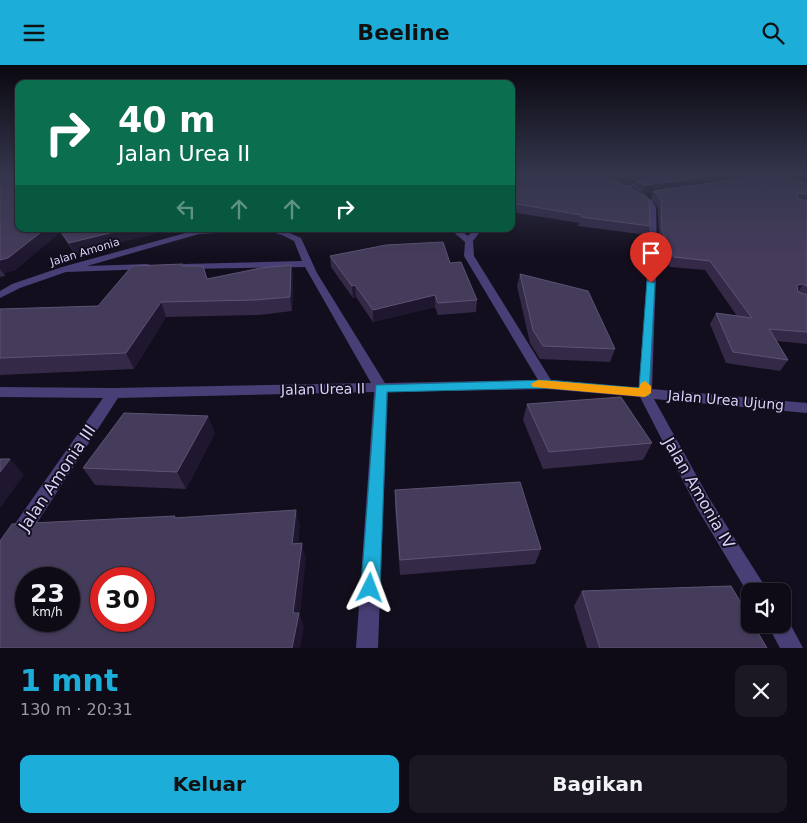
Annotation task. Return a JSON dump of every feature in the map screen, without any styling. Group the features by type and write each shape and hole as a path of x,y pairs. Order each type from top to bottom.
{"street":[{"path":"645,393 652,247 652,208 648,200"},
{"name":"Jalan Amonia","path":"0,295 16,286 65,269 196,232"},
{"path":"280,232 298,240 307,263 381,388 367,648"},
{"path":"458,232 469,241"},
{"path":"476,232 469,241 469,255 547,384"},
{"path":"181,267 307,263"},
{"path":"65,269 162,267"},
{"name":"Jalan Urea II","path":"0,392 114,393 547,384 645,393"},
{"name":"Jalan Amonia III","path":"0,562 114,393"},
{"name":"Jalan Urea Ujung","path":"645,393 807,408"},
{"name":"Jalan Amonia IV","path":"645,393 650,407 702,503 753,583"},
{"path":"783,633 792,648"}],"building":[{"path":"0,200 15,200 15,232 41,232 8,258 0,260"},
{"path":"515,200 649,200 650,226 581,217 581,215 515,204"},
{"path":"661,200 807,201 807,286 803,284 797,285 798,292 807,295 807,332 769,329 788,360 733,352 716,313 752,318 710,261 674,257 662,231"},
{"path":"61,232 114,232 69,243"},
{"path":"443,242 450,263 461,262 477,300 438,303 435,295 373,310 330,256 386,245"},
{"path":"183,264 182,266 203,266 207,279 261,268 291,265 290,297 255,300 161,302 126,353 0,358 0,309 98,306 132,266"},
{"path":"520,274 588,291 615,349 543,346 533,330"},
{"path":"621,397 652,443 549,452 527,404"},
{"path":"124,413 208,416 177,472 83,468"},
{"path":"0,459 10,459 0,472"},
{"path":"520,482 541,549 400,560 395,490"},
{"path":"296,510 292,544 302,543 293,613 299,613 292,648 0,648 0,541 12,524 175,516 174,518"},
{"path":"731,586 741,603 741,633 758,633 767,648 600,648 582,591"}],"slow traffic":[{"path":"538,384 645,393 645,386"}],"route":[{"path":"370,588 381,388 547,384 645,393 651,283"}]}
